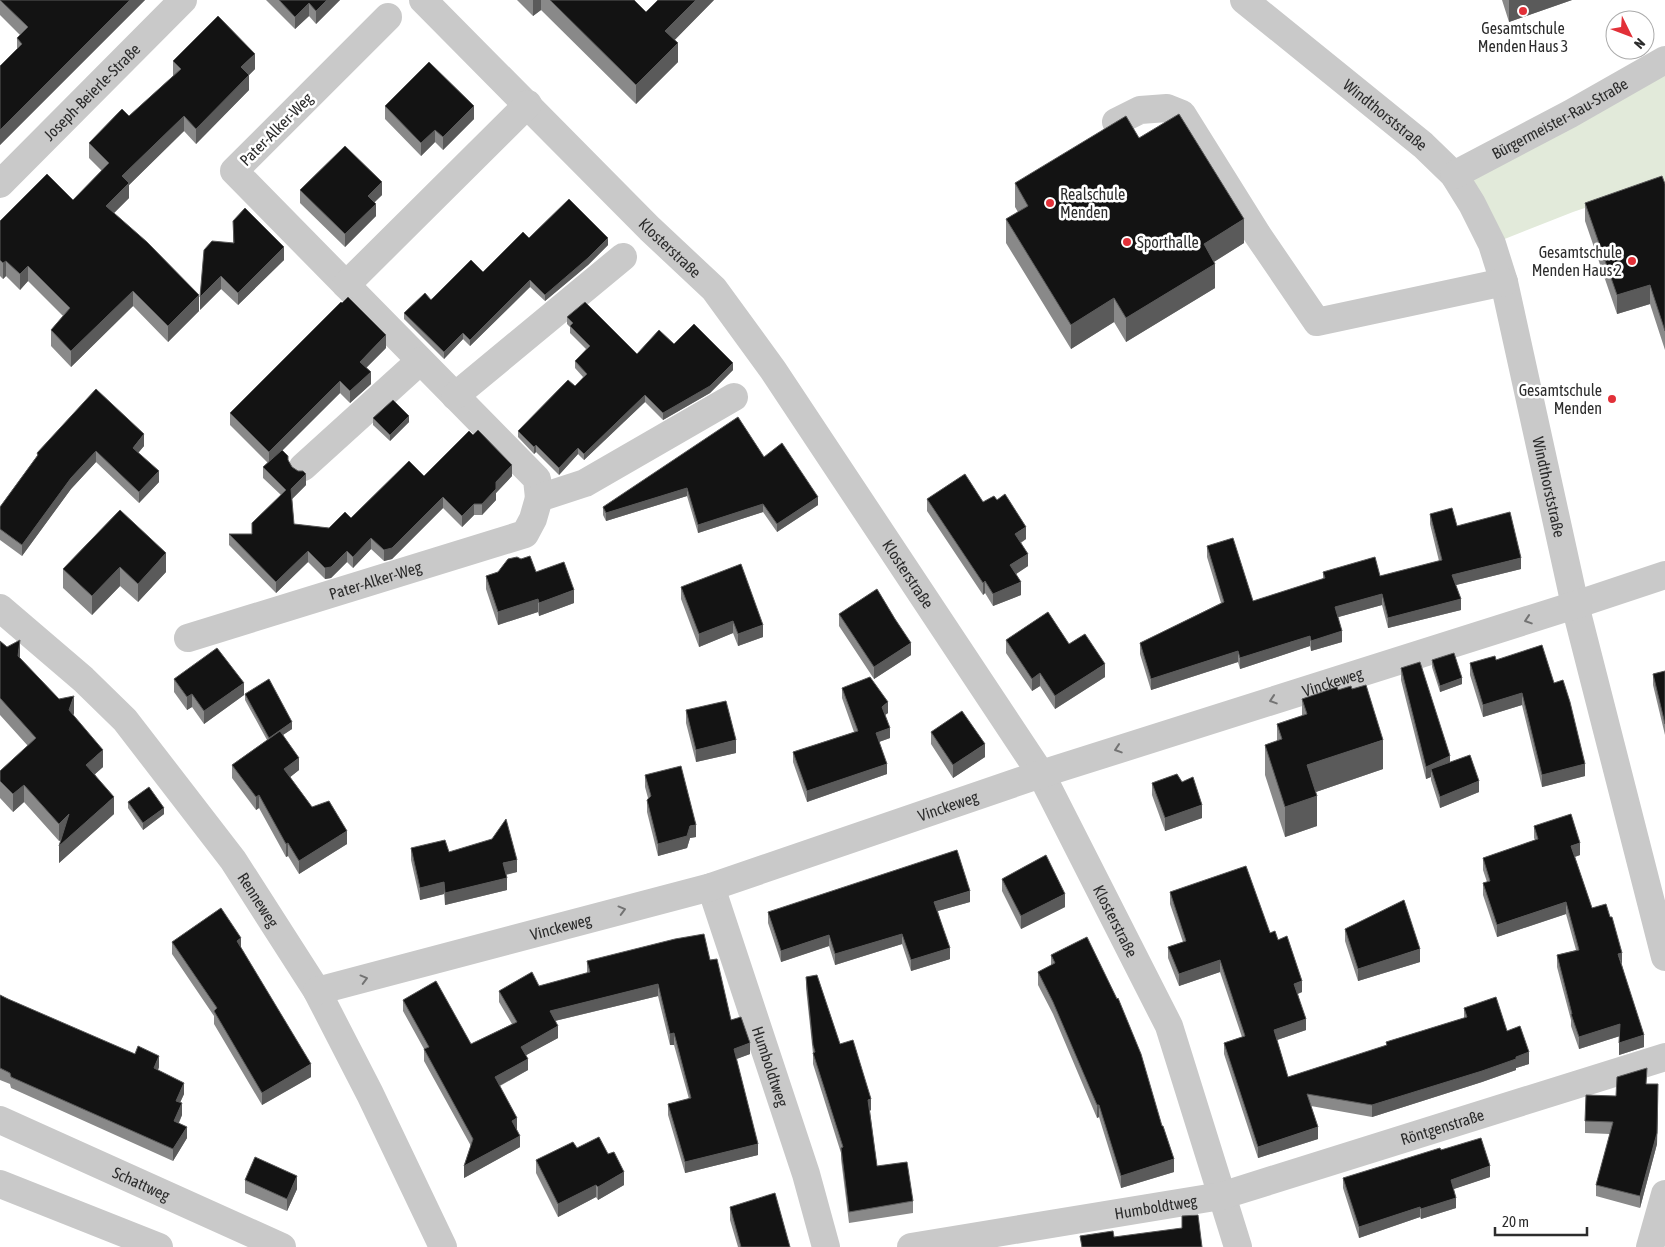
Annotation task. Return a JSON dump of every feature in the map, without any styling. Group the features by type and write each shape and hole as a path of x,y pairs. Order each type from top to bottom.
{"street":[{"name":"Joseph-Beierle-Straße","path":"0,184 183,0"},
{"name":"Klosterstraße","path":"423,0 650,229 714,289 773,370 1041,774 1169,1026 1238,1247"},
{"name":"Windthorststraße","path":"1244,0 1423,145 1454,175 1472,204 1492,244 1504,282 1575,605 1665,957"},
{"name":"Pater-Alker-Weg","path":"188,638 525,534 533,519 539,498 536,479 234,171 388,18"},
{"name":"Bürgermeister-Rau-Straße","path":"1454,175 1570,114 1665,60"},
{"path":"346,285 528,104"},
{"path":"1116,122 1140,110 1167,108 1182,114 1257,234 1317,322 1504,282"},
{"path":"455,396 623,257"},
{"path":"303,467 420,361"},
{"path":"539,498 585,483 734,397"},
{"name":"Vinckeweg","path":"317,992 711,886 1041,774 1575,605 1665,574"},
{"name":"Renneweg","path":"0,608 83,679 125,720 233,860 317,992 370,1094 443,1247"},
{"name":"Humboldtweg","path":"711,886 806,1174 826,1247"},
{"name":"Röntgenstraße","path":"1221,1196 1665,1057"},
{"name":"Schattweg","path":"0,1120 282,1247"},
{"path":"0,1184 159,1247"},
{"path":"1650,1247 1665,1194"},
{"name":"Humboldtweg","path":"911,1247 1221,1196"}],"green space":[{"path":"1665,60 1665,193 1661,182 1573,212 1492,244 1454,175"}],"building":[{"path":"0,0 130,0 0,130 0,66 22,44 17,38 28,27"},
{"path":"279,0 327,0 316,11 309,3 295,17"},
{"path":"550,0 634,0 646,12 658,0 696,0 665,31 678,43 636,85"},
{"path":"218,16 255,54 241,67 249,75 196,129 184,116 122,176 129,183 106,206 147,242 199,295 168,326 133,291 71,351 51,330 70,308 28,266 20,274 6,261 3,263 0,260 0,221 47,174 73,200 109,163 89,143 122,109 129,116 181,69 173,61"},
{"path":"429,62 474,106 443,137 435,130 421,143 385,106"},
{"name":"Sporthalle","path":"1179,114 1244,219 1204,244 1215,264 1126,318 1114,298 1071,325 1006,219 1028,206 1015,183 1126,116 1139,138"},
{"path":"345,146 382,182 368,196 376,204 345,234 300,190"},
{"name":"Gesamtschule Menden Haus 2","path":"1662,176 1665,184 1665,331 1650,285 1617,295 1585,203"},
{"path":"569,199 608,238 545,295 530,280 470,340 463,333 444,352 404,313 425,293 431,300 471,260 483,272 523,232 529,238"},
{"path":"245,208 284,247 238,293 221,276 200,297 204,250 212,241 234,243 233,221"},
{"path":"348,297 386,335 360,362 371,372 350,391 340,381 269,452 230,413"},
{"path":"585,302 637,354 659,330 674,344 694,324 733,363 710,386 663,413 645,395 584,454 578,448 559,468 536,445 534,447 518,431 568,380 575,386 587,374 575,361 590,346 570,326 573,323 567,317"},
{"path":"96,389 144,434 133,448 159,471 139,492 96,451 71,478 22,545 0,529 0,507 38,455 37,453"},
{"path":"393,400 409,416 390,435 373,418"},
{"path":"738,417 764,457 782,443 818,497 777,524 763,504 698,525 687,488 606,513 603,507"},
{"path":"478,430 512,465 496,482 496,489 482,504 474,504 462,516 443,497 392,548 384,550 371,538 353,557 347,551 331,567 325,568 308,551 276,582 229,534 252,534 252,523 286,490 263,467 282,450 288,456 292,467 306,474 291,489 294,524 329,528 345,512 351,518 409,461 424,476 469,431 473,435"},
{"path":"965,474 983,502 994,496 997,500 1005,494 1026,527 1015,534 1028,554 1010,565 1021,582 993,594 985,581 983,583 927,499"},
{"path":"1452,508 1457,526 1510,512 1521,558 1452,575 1461,599 1388,618 1382,594 1335,607 1342,631 1311,641 1310,636 1240,658 1238,651 1151,679 1140,643 1224,602 1207,546 1233,538 1253,601 1325,578 1323,572 1375,557 1380,576 1442,560 1430,514"},
{"path":"120,510 166,553 138,584 120,567 92,596 63,569"},
{"path":"530,556 536,572 564,562 574,590 539,603 538,599 498,612 486,576 498,572 508,559 517,557 521,559"},
{"path":"741,564 763,625 738,634 733,621 699,634 681,587"},
{"path":"877,589 911,643 874,667 839,614"},
{"path":"1048,612 1069,644 1085,634 1105,664 1055,696 1040,673 1032,679 1006,640"},
{"path":"20,640 18,656 59,699 74,696 69,710 103,750 86,765 114,797 59,846 69,814 59,824 24,785 13,794 0,781 0,771 36,738 0,698 0,641 7,647"},
{"path":"1542,645 1554,683 1563,680 1585,764 1542,775 1522,693 1483,705 1470,663 1495,656 1496,660"},
{"path":"217,648 244,683 204,711 192,694 187,697 174,679"},
{"path":"1454,653 1462,678 1440,686 1432,660"},
{"path":"1420,662 1450,756 1426,767 1401,668"},
{"path":"1665,671 1665,724 1653,674"},
{"path":"870,677 888,702 882,707 890,728 876,733 887,764 807,791 793,752 858,731 842,688"},
{"path":"269,679 292,722 269,738 245,694"},
{"path":"1366,685 1383,740 1307,765 1317,796 1285,807 1265,745 1282,739 1277,724 1307,714 1302,699 1337,687 1338,690 1351,686 1352,689"},
{"path":"726,701 736,740 696,750 686,710"},
{"path":"962,711 985,744 953,765 931,732"},
{"path":"280,731 299,758 284,769 312,807 329,801 347,831 299,861 288,843 286,844 259,795 256,797 232,765"},
{"path":"1470,755 1479,781 1440,797 1431,769"},
{"path":"681,766 696,825 690,826 687,836 658,844 647,800 651,796 645,775"},
{"path":"1177,774 1182,782 1193,777 1202,805 1165,818 1152,783"},
{"path":"149,787 164,808 143,823 128,802"},
{"path":"1571,814 1580,843 1571,846 1592,908 1606,904 1610,917 1612,917 1622,953 1618,954 1644,1035 1619,1043 1620,1024 1579,1037 1571,1014 1557,955 1579,950 1566,902 1497,925 1483,883 1490,881 1483,858 1538,839 1534,826"},
{"path":"506,819 517,860 503,863 507,878 445,893 444,882 420,888 411,848 445,840 449,852 492,839"},
{"path":"957,850 970,891 934,902 950,948 911,960 902,934 835,954 829,935 781,951 768,912"},
{"path":"1046,855 1065,894 1021,916 1002,879"},
{"path":"1246,866 1270,933 1275,931 1278,940 1287,936 1302,981 1294,984 1306,1019 1274,1030 1288,1077 1387,1045 1386,1042 1467,1017 1464,1008 1496,997 1507,1031 1520,1026 1529,1052 1516,1057 1516,1059 1482,1071 1372,1105 1307,1094 1318,1127 1258,1147 1224,1043 1245,1036 1220,960 1179,974 1168,947 1186,941 1170,892"},
{"path":"1404,900 1420,949 1358,969 1345,929"},
{"path":"221,908 241,938 237,941 311,1064 262,1093 214,1011 217,1008 172,942"},
{"path":"704,934 710,960 717,959 731,1020 741,1017 750,1043 734,1049 758,1144 685,1162 668,1104 691,1098 674,1033 670,1034 658,984 550,1011 558,1026 521,1047 528,1059 495,1077 517,1118 512,1121 520,1136 464,1166 473,1139 424,1049 429,1047 403,1000 436,981 471,1044 517,1022 499,991 532,972 539,986 590,972 587,961 675,939"},
{"path":"1087,937 1118,998 1141,1054 1162,1126 1174,1159 1121,1176 1099,1105 1097,1105 1053,1002 1038,972 1055,963 1051,955"},
{"path":"817,975 840,1044 853,1040 871,1099 868,1100 877,1166 907,1162 913,1201 849,1212 841,1148 843,1147 813,1053 815,1052 806,977"},
{"path":"0,995 135,1054 138,1046 159,1056 154,1068 184,1083 176,1101 182,1103 174,1121 187,1127 173,1149 11,1077 10,1073 0,1068"},
{"path":"1647,1068 1646,1084 1658,1084 1657,1133 1640,1196 1596,1185 1613,1122 1585,1121 1586,1095 1616,1096 1617,1077"},
{"path":"599,1137 608,1154 614,1152 624,1172 598,1187 596,1185 558,1204 536,1160 573,1142 577,1148"},
{"path":"1481,1138 1490,1166 1451,1180 1456,1198 1421,1209 1420,1207 1359,1227 1343,1178 1440,1148 1441,1150"},
{"path":"255,1157 297,1176 287,1199 245,1180"},
{"path":"775,1193 790,1247 741,1247 730,1207"},
{"path":"1198,1215 1202,1247 1082,1247 1080,1236 1113,1231 1114,1237 1182,1228 1182,1216"}],"place":[{"name":"Gesamtschule Menden Haus 3","path":"1523,11"},
{"name":"Realschule Menden","path":"1050,203"},
{"name":"Sporthalle","path":"1127,242"},
{"name":"Gesamtschule Menden Haus 2","path":"1632,261"},
{"name":"Gesamtschule Menden","path":"1612,399"}]}
